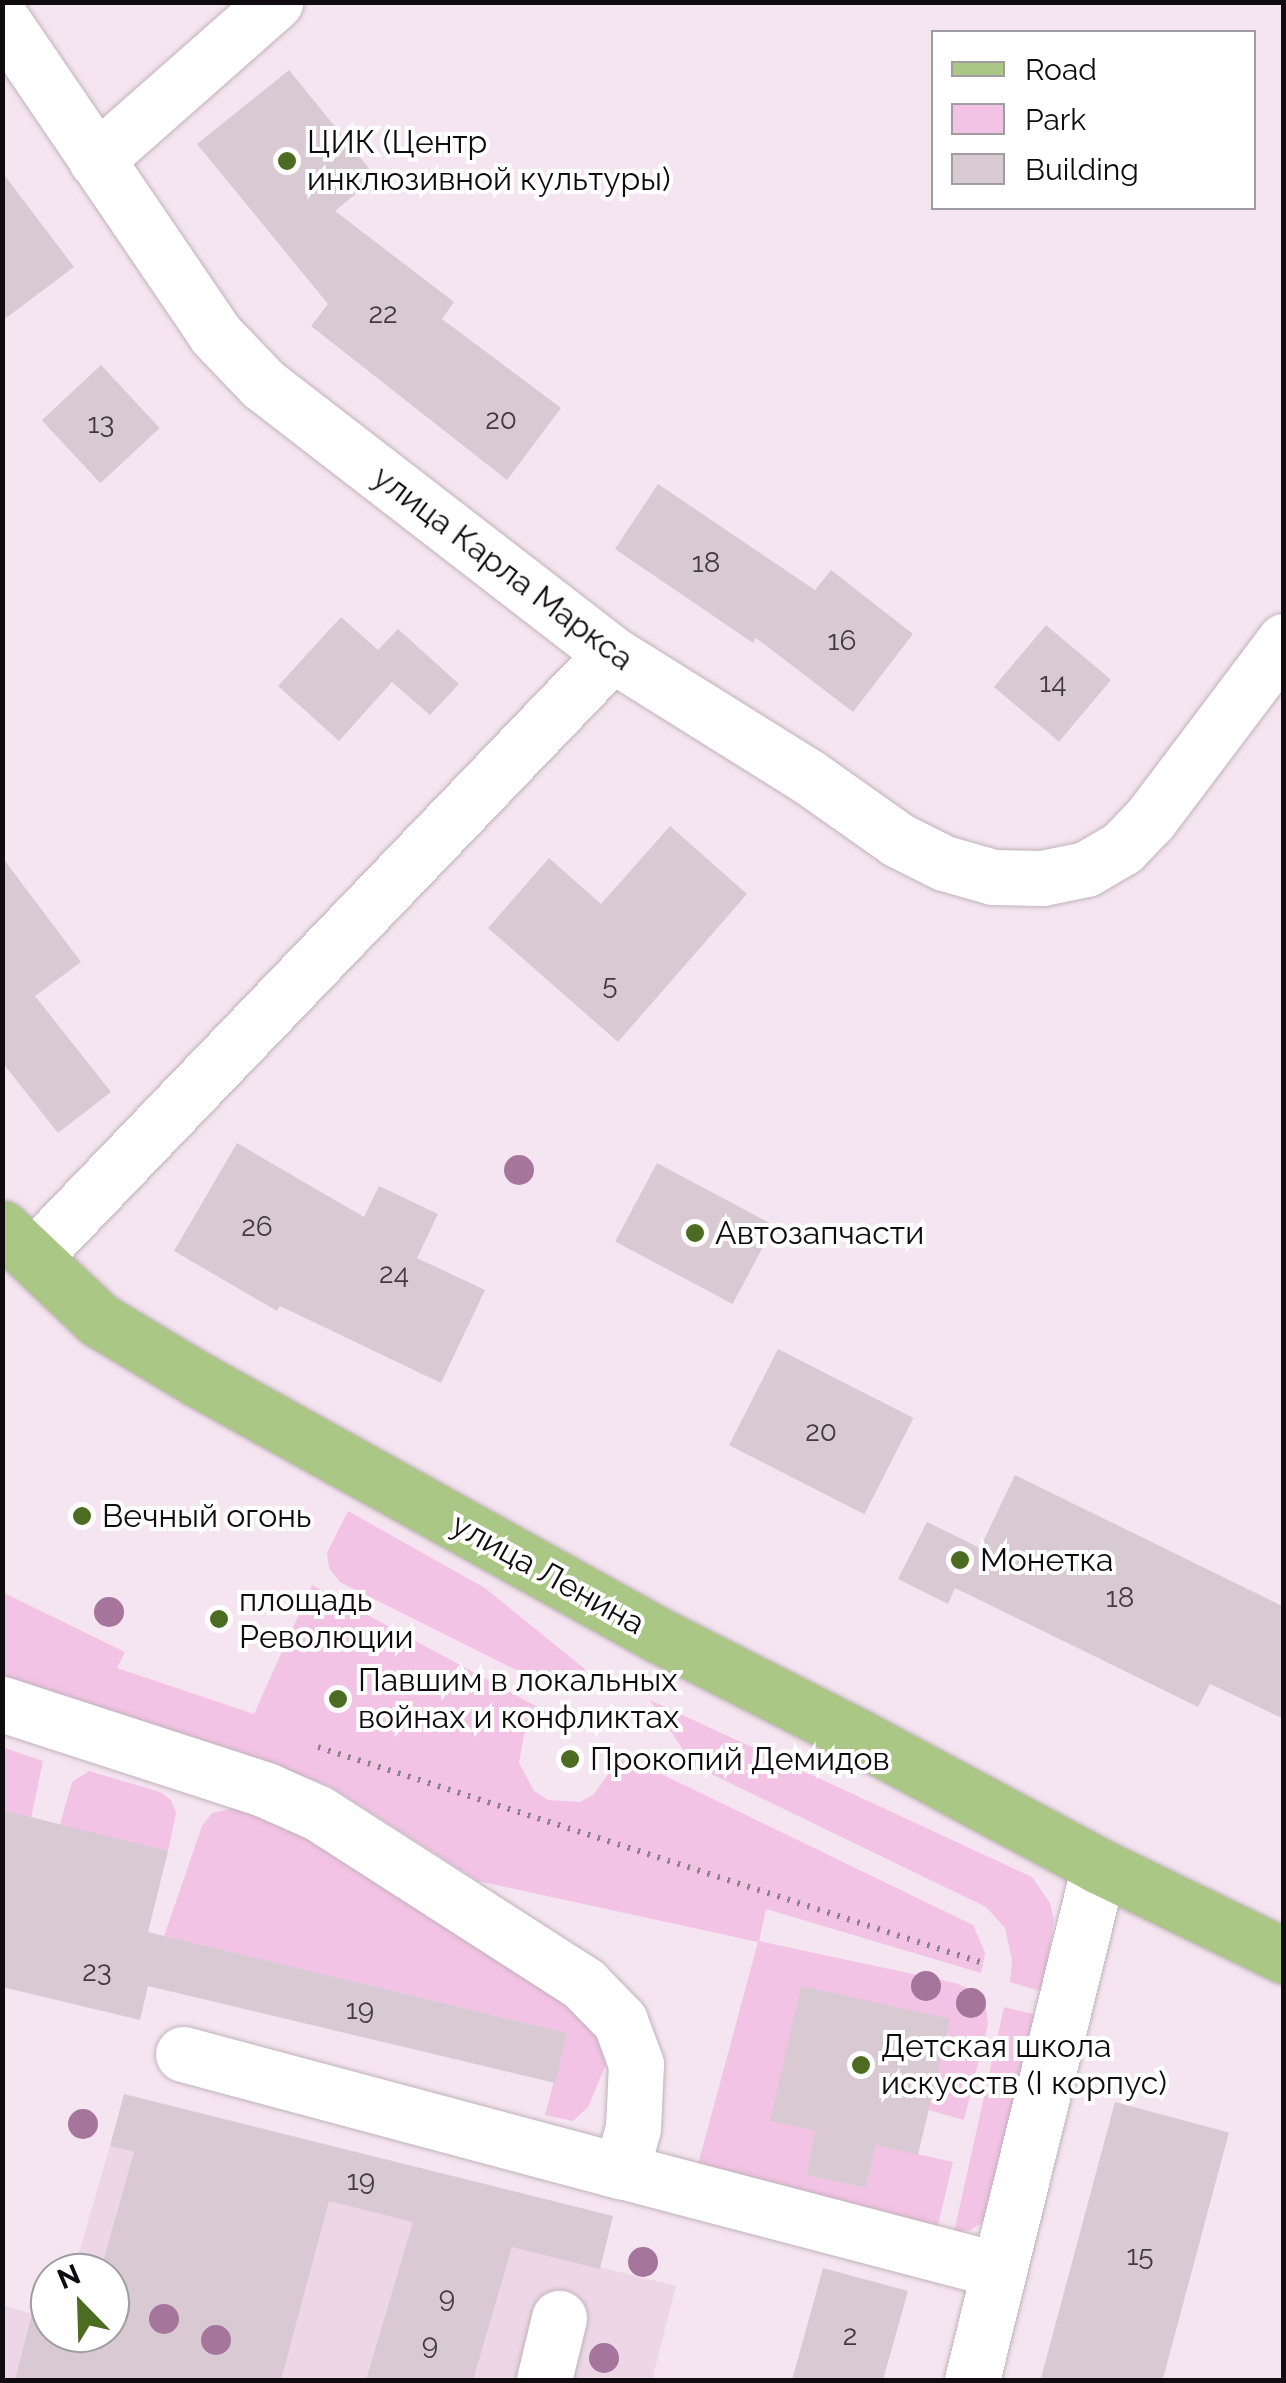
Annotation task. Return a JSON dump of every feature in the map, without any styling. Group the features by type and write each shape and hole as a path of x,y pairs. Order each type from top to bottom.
{"main road":[{"name":"улица Ленина","path":"18,1242 99,1320 199,1380 658,1635 856,1734 1098,1866 1284,1956"}],"street":[{"path":"96,160 275,2"},
{"name":"улица Карла Маркса","path":"2,20 215,334 263,384 612,654 806,775 898,840 944,863 993,877 1042,878 1086,869 1122,848 1150,819 1284,642"},
{"path":"18,1242 612,654"},
{"path":"2,1704 266,1790 318,1813 584,1984 620,2021 636,2064 633,2128 621,2171"},
{"path":"972,2380 1098,1866"},
{"path":"182,2054 998,2270"},
{"path":"544,2380 559,2318"}],"path":[{"path":"304,1742 982,1963"}],"shaded area":[{"path":"110,2146 676,2286 652,2380 3,2380 2,2305 30,2313 30,2353 130,2353 130,2253 79,2253"}],"green space":[{"path":"348,1511 485,1588 586,1670 532,1678 340,1582 329,1568 327,1553"},
{"path":"312,1585 547,1712 524,1734 519,1763 534,1791 548,1800 580,1802 594,1794 612,1769 614,1751 973,1925 985,1953 981,1973 766,1909 759,1941 955,1983 975,1991 986,2007 988,2024 964,2120 929,2110 770,2120 815,2131 806,2175 866,2188 876,2145 953,2162 937,2229 696,2172 758,1942 478,1881 328,1785 3,1679 2,1592 125,1652 117,1668 254,1714"},
{"path":"650,1700 1032,1877 1050,1903 1054,1920 1043,1992 1010,1982 1012,1960 1005,1928 986,1907 693,1765"},
{"path":"2,1747 43,1761 31,1818 3,1810"},
{"path":"89,1771 160,1792 171,1800 176,1813 168,1851 60,1825 72,1782"},
{"path":"241,1807 316,1841 584,2012 597,2026 607,2062 588,2107 573,2121 545,2115 567,2033 164,1936 202,1826 212,1813"},
{"path":"1004,2007 1037,2015 990,2218 970,2230 954,2232"}],"building":[{"path":"289,70 376,177 335,211 454,302 442,319 561,408 507,480 311,326 328,304 197,144"},
{"path":"2,172 74,267 2,321"},
{"path":"101,365 160,428 100,483 42,420"},
{"path":"658,484 815,590 831,570 913,634 853,712 756,638 753,643 615,549"},
{"path":"341,617 378,650 398,629 459,684 430,715 392,682 339,741 278,686"},
{"path":"1046,625 1111,680 1059,742 994,687"},
{"path":"670,826 747,894 618,1042 488,928 549,858 601,904"},
{"path":"2,857 81,962 35,996 111,1092 58,1133 2,1062"},
{"path":"237,1143 364,1217 379,1186 438,1214 417,1258 485,1290 441,1383 280,1306 277,1311 174,1251"},
{"name":"Автозапчасти","path":"657,1163 774,1225 733,1304 615,1242"},
{"path":"778,1349 913,1418 864,1514 729,1445"},
{"path":"1015,1475 1284,1607 1284,1719 1210,1684 1198,1707 955,1588 948,1604 898,1579 927,1522 980,1548"},
{"path":"2,1810 168,1851 148,1932 567,2033 555,2083 148,1986 140,2020 2,1987"},
{"name":"Детская школа искусств (I корпус)","path":"801,1986 950,2019 918,2155 876,2145 866,2188 806,2175 815,2131 770,2121"},
{"path":"124,2094 613,2216 600,2269 512,2247 473,2380 366,2380 413,2222 329,2201 281,2380 15,2380 30,2321 30,2353 130,2353 130,2253 106,2253 134,2152 110,2146"},
{"path":"1115,2102 1229,2133 1163,2380 1041,2377"},
{"path":"823,2268 908,2291 883,2380 792,2380"}],"place":[{"name":"ЦИК (Центр инклюзивной культуры)","path":"287,161"},
{"name":"Автозапчасти","path":"695,1233"},
{"name":"Вечный огонь","path":"82,1516"},
{"name":"Монетка","path":"960,1560"},
{"name":"площадь Революции","path":"219,1619"},
{"name":"Павшим в локальных войнах и конфликтах","path":"338,1699"},
{"name":"Прокопий Демидов","path":"570,1759"},
{"name":"Детская школа искусств (I корпус)","path":"861,2065"}]}
